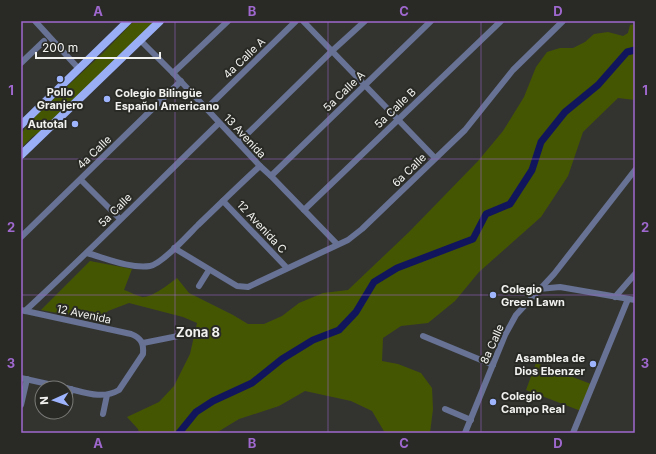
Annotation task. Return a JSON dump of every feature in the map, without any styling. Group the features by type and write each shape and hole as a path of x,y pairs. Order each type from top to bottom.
{"main road":[{"path":"21,129 24,122 128,21"},
{"path":"21,155 160,21"},
{"path":"21,149 30,140 42,134"}],"street":[{"path":"35,21 79,69"},
{"path":"173,73 228,21"},
{"name":"4a Calle A","path":"206,109 296,21"},
{"path":"303,21 435,158"},
{"path":"239,142 332,51 365,21"},
{"name":"5a Calle A","path":"271,176 431,21"},
{"name":"5a Calle B","path":"304,210 397,119 501,21"},
{"name":"6a Calle","path":"209,270 237,286 248,287 348,240 362,230 465,130 513,70 563,21"},
{"name":"13 Avenida","path":"140,40 181,81 260,166 337,244"},
{"path":"21,63 44,41"},
{"name":"4a Calle","path":"21,237 181,81"},
{"name":"5a Calle","path":"23,311 87,253 219,123"},
{"path":"87,253 136,265 147,266 156,263 174,248 260,166"},
{"name":"8a Calle","path":"466,433 505,335 516,315 554,274 635,170"},
{"path":"81,180 120,219"},
{"name":"12 Avenida C","path":"223,200 287,268"},
{"path":"174,248 209,270 199,286"},
{"path":"554,274 554,280 560,287"},
{"path":"615,297 635,274"},
{"path":"539,289 560,287 635,300"},
{"path":"573,433 628,299"},
{"name":"12 Avenida","path":"23,311 130,334 137,336 142,342"},
{"path":"74,389 99,395 107,395 119,390 143,354 142,342 178,336"},
{"path":"423,336 493,365"},
{"path":"21,405 24,379 34,382"},
{"path":"104,414 107,395"},
{"path":"445,409 471,420"}],"green space":[{"path":"134,21 158,21 43,130 32,137 21,148 21,134 32,119 103,53"},
{"path":"635,24 635,100 618,98 583,132 568,176 541,217 479,272 455,301 428,323 401,326 383,338 382,361 398,364 421,373 432,388 433,409 430,433 385,433 372,411 351,401 305,391 279,406 239,419 216,433 139,433 138,429 127,417 159,402 174,386 190,354 197,323 183,317 129,303 108,311 97,320 41,310 90,261 132,269 124,290 143,297 156,293 177,278 189,293 248,324 264,324 282,316 299,303 323,293 348,290 409,232 478,161 503,131 524,97 536,67 547,52 560,48 573,48 585,42 594,34 608,32 623,36 628,33 630,25"},
{"path":"536,363 591,384 581,411 526,390"}],"waterway":[{"path":"179,433 196,412 213,401 252,383 282,359 313,340 339,330 356,312 374,282 397,268 473,239 486,214 510,204 532,170 541,142 565,112 598,85 627,52 635,50"}],"place":[{"name":"Pollo Granjero","path":"60,79"},
{"name":"Colegio Bilingüe Español Americano","path":"107,99"},
{"name":"Autotal","path":"75,124"},
{"name":"Colegio Green Lawn","path":"493,295"},
{"name":"Asamblea de Dios Ebenzer","path":"593,364"},
{"name":"Colegio Campo Real","path":"493,402"}],"district":[{"name":"Zona 8","path":"198,332"}]}
